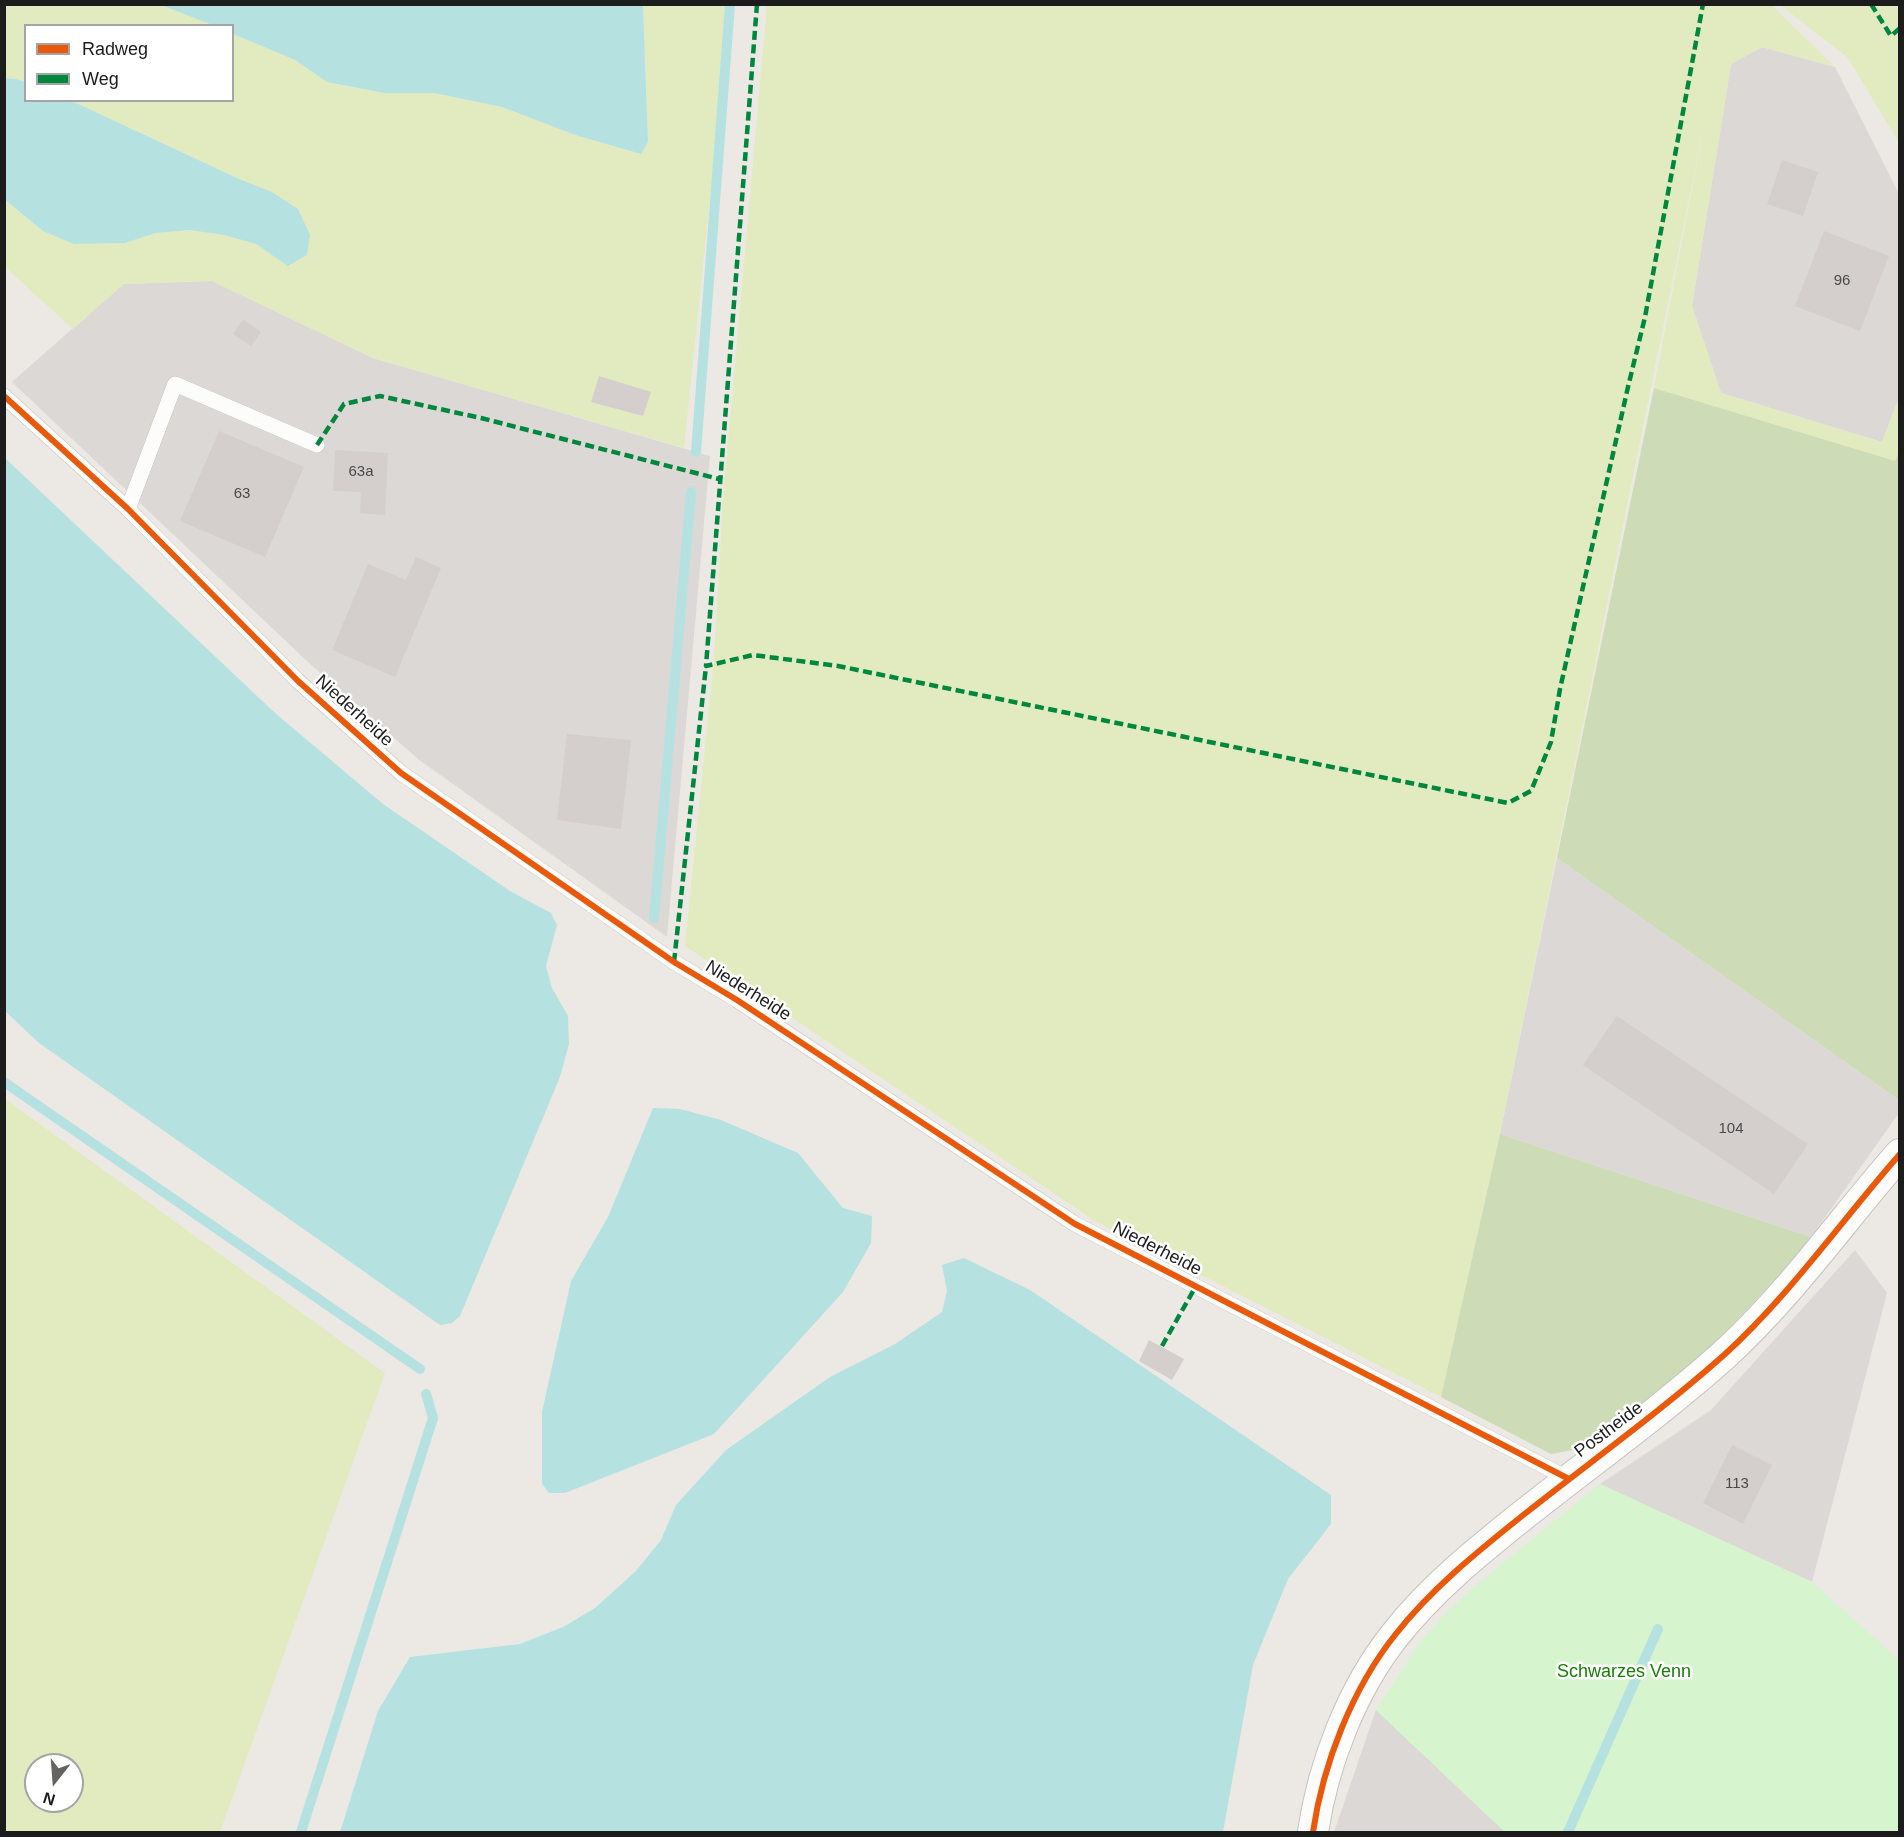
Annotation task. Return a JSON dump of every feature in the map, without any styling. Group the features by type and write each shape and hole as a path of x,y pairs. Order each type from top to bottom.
{"street":[{"name":"Postheide","path":"1312,1833 1317,1803 1330,1760 1353,1700 1394,1635 1434,1590 1480,1549 1666,1405 1727,1352 1796,1278 1899,1154"}],"lane":[{"path":"128,509 175,384 317,446"},
{"name":"Niederheide","path":"4,396 128,509 297,681 401,773 674,962 737,1000 1075,1224 1569,1479"}],"shaded area":[{"path":"1762,47 1835,67 1899,194 1899,398 1882,442 1721,393 1692,306 1731,64"},
{"path":"212,281 373,358 710,456 667,937 418,759 308,662 12,382 123,284"},
{"path":"1557,858 1899,1100 1899,1113 1811,1237 1500,1134"},
{"path":"1855,1250 1887,1293 1812,1582 1600,1484 1711,1410"},
{"path":"1376,1710 1505,1832 1334,1832"}],"green space":[{"path":"5,5 161,5 209,24 24,24 24,82 5,78"},
{"path":"643,5 730,5 684,448 373,358 212,281 124,284 73,329 5,267 4,200 43,231 125,243 156,233 189,230 224,235 256,244 289,266 307,255 309,235 272,192 74,102 234,102 234,34 295,60 327,82 384,93 434,93 502,107 575,135 641,154 648,142"},
{"path":"767,5 1772,5 1835,67 1762,47 1731,64 1692,306 1721,393 1882,442 1899,398 1899,452 1896,462 1654,388 1705,120 1500,1134 1441,1397 1095,1221 685,946 714,658 723,499"},
{"path":"1780,5 1899,5 1899,143 1848,58"},
{"path":"1654,388 1895,461 1899,452 1899,1100 1557,858"},
{"path":"5,1099 385,1373 220,1832 5,1832"},
{"path":"1500,1134 1811,1237 1784,1270 1714,1345 1594,1444 1551,1454 1441,1397"},
{"name":"Schwarzes Venn","path":"1600,1484 1812,1582 1899,1660 1899,1832 1505,1832 1376,1710 1418,1645 1442,1617 1475,1586"}],"water":[{"path":"161,5 643,5 648,142 641,154 575,135 502,107 434,93 384,93 327,82 295,60 234,34 234,24 209,24"},
{"path":"5,78 24,82 24,102 74,102 272,192 298,209 310,235 307,255 288,266 256,244 224,235 189,230 156,233 125,243 74,244 43,231 5,200"},
{"path":"5,458 275,713 383,804 510,891 551,913 557,925 546,966 552,988 568,1016 569,1044 560,1077 460,1316 452,1323 440,1325 39,1043 5,1011"},
{"path":"653,1108 680,1109 721,1120 798,1153 843,1208 872,1216 871,1243 843,1292 714,1434 565,1493 549,1493 542,1484 542,1412 571,1281 608,1217"},
{"path":"964,1258 1030,1290 1331,1495 1331,1524 1288,1579 1253,1665 1223,1832 340,1832 378,1711 410,1657 520,1644 563,1627 595,1608 636,1571 661,1540 676,1505 726,1450 830,1377 895,1344 942,1312 947,1291 942,1265"}],"building":[{"path":"1782,160 1818,172 1803,216 1767,204"},
{"path":"1824,231 1889,256 1860,331 1795,306"},
{"path":"243,319 261,332 251,346 233,334"},
{"path":"599,376 651,392 643,416 591,402"},
{"path":"219,431 304,467 265,557 180,521"},
{"path":"335,450 388,453 385,515 360,513 361,492 333,491"},
{"path":"416,557 441,568 395,677 332,650 368,564 406,580"},
{"path":"567,734 631,740 621,829 557,820"},
{"path":"1617,1016 1808,1144 1774,1194 1583,1065"},
{"path":"1149,1340 1184,1359 1172,1380 1139,1361"},
{"path":"1732,1445 1772,1465 1743,1524 1703,1503"}],"waterway":[{"path":"696,452 730,4"},
{"path":"654,918 691,492"},
{"path":"4,1082 420,1369"},
{"path":"301,1832 433,1418 426,1394"},
{"path":"1568,1832 1658,1629"}],"marked path":[{"path":"757,4 706,666 753,655 838,666 1508,803 1531,791 1551,742 1560,689 1645,317 1703,4"},
{"path":"1871,4 1891,36 1900,28"},
{"path":"317,445 344,404 380,396 481,418 719,479"},
{"path":"674,962 706,666"},
{"path":"1162,1346 1196,1286"}],"cycle path":[{"path":"4,396 128,509 298,681 401,773 674,962 737,1000 1075,1224 1569,1479"},
{"path":"1313,1832 1332,1754 1353,1703 1380,1656 1409,1618 1439,1587 1488,1543 1650,1417 1724,1355 1793,1283 1900,1154"}]}
